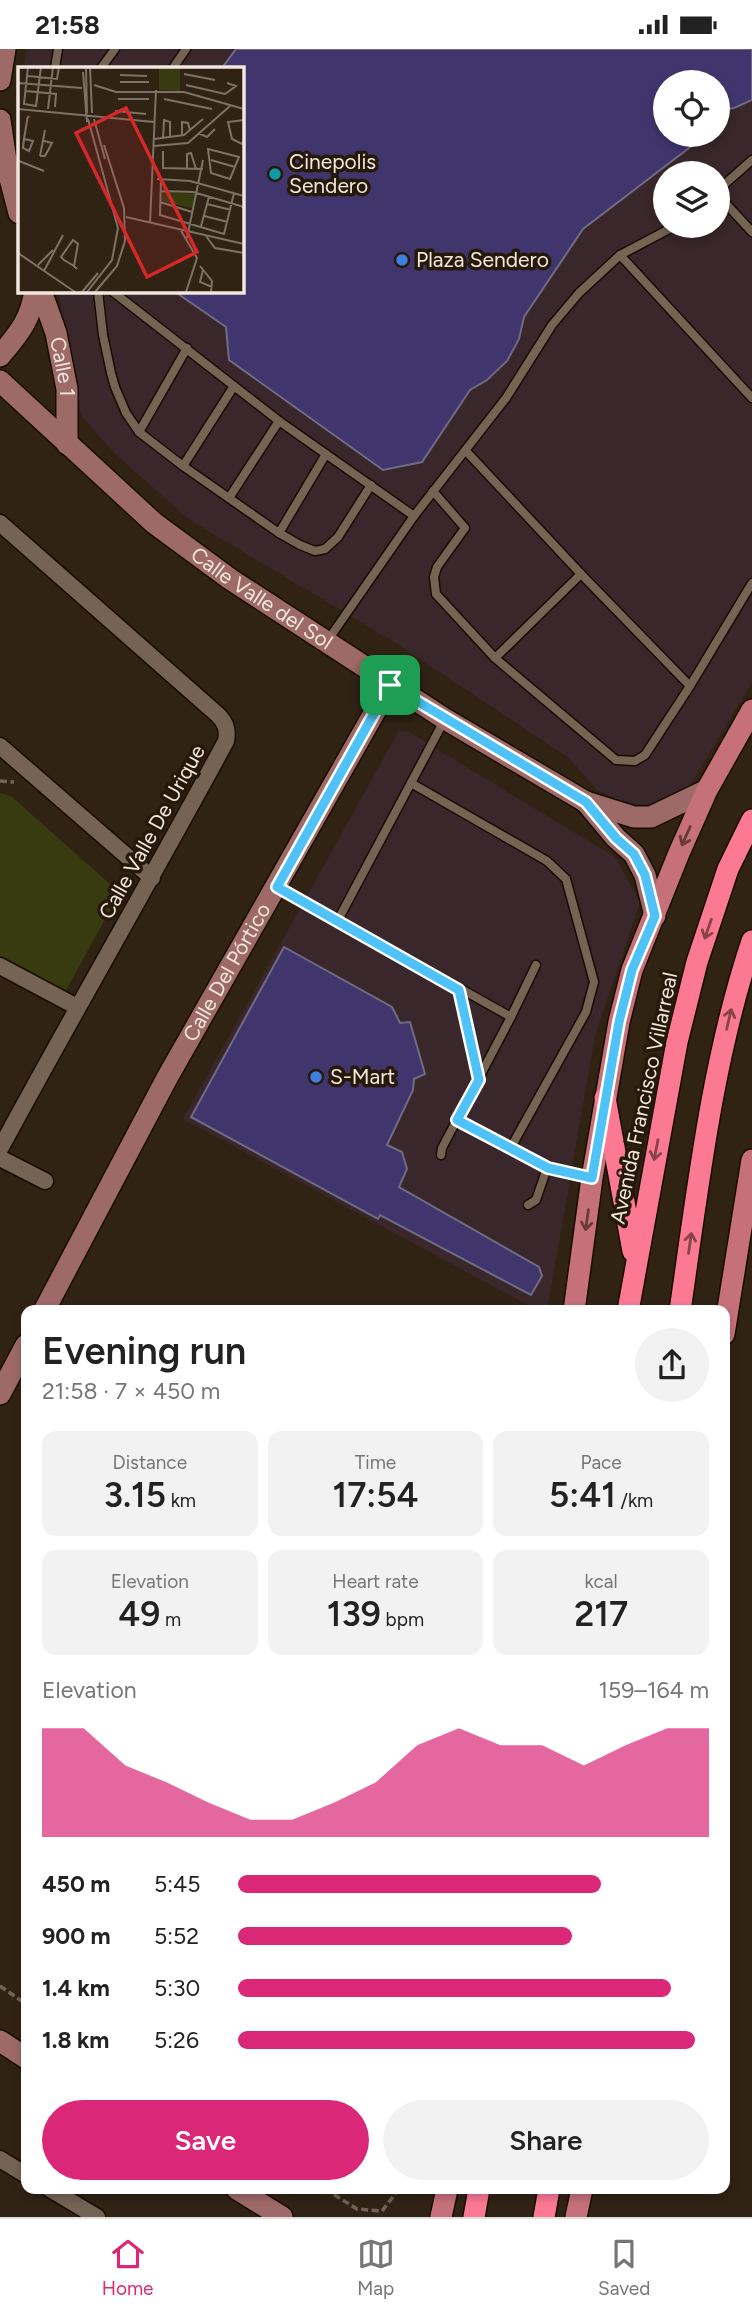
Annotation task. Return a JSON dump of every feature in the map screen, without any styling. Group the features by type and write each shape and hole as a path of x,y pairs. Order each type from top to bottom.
{"highway":[{"name":"Avenida Francisco Villarreal","path":"629,1305 677,1042 697,962 728,869 752,820"},
{"path":"681,1305 715,1080 737,986 752,941"},
{"path":"606,1098 635,1264"},
{"path":"474,2217 478,2194"},
{"path":"544,2217 548,2194"}],"main road":[{"name":"Avenida Francisco Villarreal","path":"575,1305 592,1178 619,1022 632,970 707,790 752,710"},
{"path":"729,1305 752,1160"},
{"path":"440,2216 446,2194"},
{"path":"576,2217 581,2194"}],"street":[{"path":"0,80 5,49"},
{"path":"0,120 7,167 18,208"},
{"name":"Calle 1","path":"0,356 22,329 32,311 35,292"},
{"name":"Calle 1","path":"41,292 56,333 67,389 67,444"},
{"name":"Calle Valle del Sol","path":"0,381 154,523 188,549 390,685 586,802 634,817 651,817 707,790"},
{"name":"Calle Valle De Urique","path":"0,523 218,715 226,727 226,741 0,1149"},
{"name":"Calle Del Pórtico","path":"47,1305 167,1078 390,685"},
{"path":"0,745 152,878"},
{"name":"Calle Valle del Sol","path":"586,802 616,838 634,854 645,875 655,916"},
{"path":"0,966 77,1007"},
{"path":"0,1158 45,1181"},
{"path":"0,1394 21,1354"},
{"path":"0,2041 21,2055"},
{"path":"0,2159 21,2172"},
{"path":"58,2194 97,2217"},
{"path":"245,2194 282,2217"}],"lane":[{"path":"55,67 58,49"},
{"path":"102,67 115,49"},
{"path":"174,67 186,49"},
{"path":"730,181 752,160"},
{"path":"730,207 752,232"},
{"path":"327,642 414,516 506,398 552,325 579,293 620,255 653,238"},
{"path":"620,255 752,398"},
{"path":"98,292 103,335 114,387 126,414 139,432 183,466 279,533 315,551 325,548 338,537 371,485"},
{"path":"113,292 279,421 414,516"},
{"path":"139,432 187,348"},
{"path":"183,466 234,386"},
{"path":"229,498 279,421"},
{"path":"466,451 690,687"},
{"path":"279,533 326,454"},
{"path":"433,491 465,529 437,568 434,577 436,594 495,658 616,760 635,761 645,755 690,687 752,583"},
{"path":"495,658 581,574"},
{"path":"338,920 445,719"},
{"path":"411,783 559,870 566,879 578,919 594,982 592,993 586,1012 510,1149"},
{"path":"277,887 511,1017"},
{"path":"441,1155 442,1148 536,965"},
{"path":"459,990 479,1080"},
{"path":"457,1120 548,1168 592,1178"},
{"path":"528,1205 536,1200 548,1168"}],"path":[{"path":"0,1986 21,2001"},
{"path":"333,2194 357,2209 382,2211 395,2194"}],"shaded area":[{"name":"Plaza Sendero","path":"26,49 752,49 752,682 691,784 671,797 648,805 624,803 597,790 570,759 394,642 190,520 114,453 81,415 58,292 243,292 243,67 24,67"},
{"path":"407,731 615,857 640,902 595,1036 548,1305 528,1305 183,1119 398,732"},
{"path":"0,793 12,797 111,885 116,899 65,992 0,957"}],"building":[{"name":"Plaza Sendero","path":"236,49 752,49 752,100 730,108 730,70 653,70 653,147 690,147 672,161 653,161 653,176 583,229 524,317 519,339 507,361 487,380 470,390 422,462 383,470 229,360 226,327 175,292 243,292 243,67 223,67"},
{"name":"S-Mart","path":"284,947 392,1007 400,1023 410,1022 425,1074 414,1079 413,1090 387,1145 402,1152 407,1169 399,1187 539,1267 542,1276 531,1295 380,1215 378,1219 191,1117"}],"place":[{"name":"Cinepolis Sendero","path":"275,174"},
{"name":"Plaza Sendero","path":"402,260"},
{"name":"S-Mart","path":"316,1077"}],"route":[{"path":"390,685 586,802 616,838 634,854 645,875 655,916 632,970 619,1022 592,1178 548,1168 457,1120 479,1080 459,990 277,887 390,685"}]}
